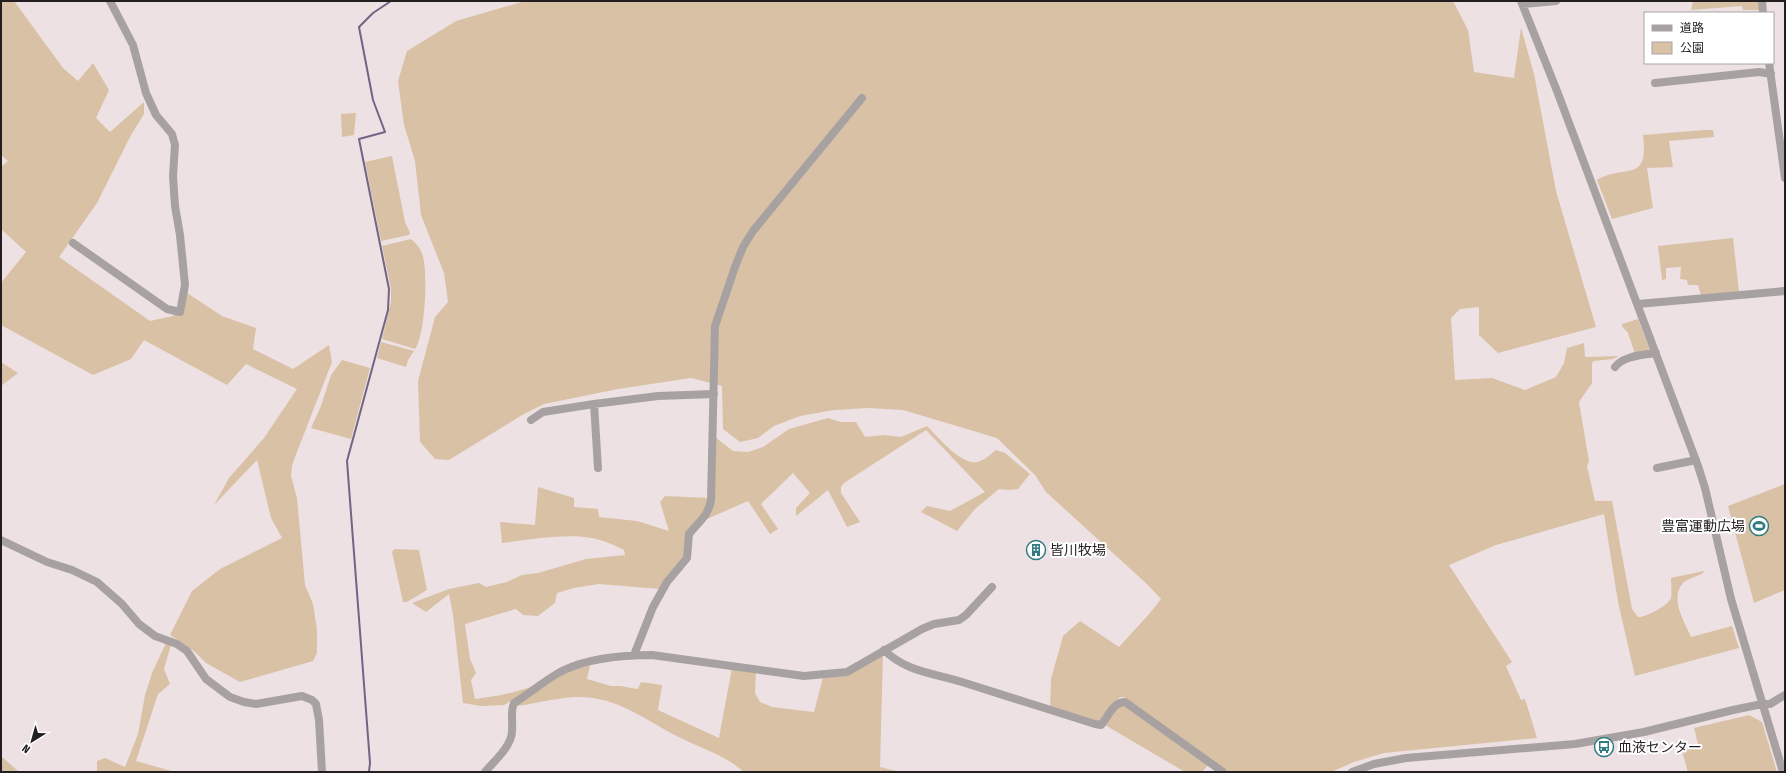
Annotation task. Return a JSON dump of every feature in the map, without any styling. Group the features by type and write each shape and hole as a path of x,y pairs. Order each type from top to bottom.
{"street":[{"path":"73,243 167,309 180,312 185,285 180,235 175,206 173,176 175,145 172,134 156,115 144,87 133,45 110,1"},
{"path":"1556,1 1522,3 1638,304 1696,460 1705,488 1731,599 1783,772"},
{"path":"1762,1 1763,12"},
{"path":"1769,64 1777,110 1785,178"},
{"path":"1655,83 1759,72 1771,74"},
{"path":"634,655 657,600 667,582 688,558 689,534 705,517 710,509 715,326 743,247 753,231 862,98"},
{"path":"1638,304 1785,291"},
{"path":"1615,366 1621,361 1629,358 1656,353"},
{"path":"531,420 543,412 594,404 658,396 714,394"},
{"path":"594,404 598,468"},
{"path":"1657,468 1696,460"},
{"path":"1,540 47,562 72,570 97,582 122,604 139,624 155,636 177,644 187,651 206,679 230,697 256,704 302,696 312,700 316,704 319,720 322,772"},
{"path":"485,772 510,741 512,731 512,708 514,703 563,670 594,661 634,655 652,655 804,676 847,672 884,650 934,624 959,620 966,615 992,587"},
{"path":"884,650 893,659 916,670 954,679 1095,724 1101,725 1115,706 1119,703 1125,702 1223,772"},
{"path":"1352,772 1374,764 1406,758 1575,744 1644,732 1762,704 1770,704 1785,695"}],"green space":[{"path":"1,1 14,1 63,68 78,81 93,63 109,90 96,118 110,132 144,102 144,114 131,135 97,203 59,257 150,321 173,316 187,293 222,316 256,328 253,349 293,369 329,345 332,362 295,457 291,476 297,498 305,585 313,604 317,629 317,653 313,661 240,682 206,663 195,652 170,635 192,591 220,569 282,538 271,518 257,460 214,505 229,478 264,438 297,389 246,364 227,385 144,340 131,359 93,375 1,325 1,283 26,252 1,229 1,167 8,161 1,155"},
{"path":"525,1 1453,1 1468,30 1474,72 1514,78 1521,28 1534,74 1556,191 1596,327 1498,353 1479,335 1479,307 1460,309 1451,318 1455,380 1492,378 1525,390 1556,377 1564,363 1567,348 1584,343 1585,357 1619,356 1613,359 1594,361 1592,363 1592,383 1579,402 1589,461 1587,466 1595,501 1612,501 1632,609 1638,617 1656,610 1666,604 1671,598 1671,578 1704,571 1703,573 1683,583 1679,589 1678,603 1685,625 1691,637 1732,626 1739,648 1635,676 1618,602 1604,514 1496,545 1449,565 1512,662 1506,666 1521,700 1525,699 1537,738 1384,753 1354,762 1331,772 1226,772 1124,697 1120,697 1099,723 1050,708 1051,679 1063,636 1080,621 1119,647 1161,599 1148,585 1046,492 1035,475 997,438 903,410 868,408 834,410 800,416 774,426 758,438 740,442 723,429 722,386 691,378 618,389 544,404 522,415 449,460 435,459 420,442 418,381 435,317 448,302 444,273 421,215 415,161 404,125 398,81 407,51 456,21"},
{"path":"1693,1 1760,1 1761,10 1743,10 1742,6 1691,10"},
{"path":"356,113 354,135 342,137 341,114"},
{"path":"1713,130 1714,137 1669,141 1673,167 1647,168 1653,208 1612,219 1597,180 1607,175 1632,170 1638,167 1642,161 1644,151 1643,135"},
{"path":"392,156 405,222 410,233 409,235 381,241 365,162"},
{"path":"1733,238 1739,292 1701,295 1698,285 1688,285 1687,280 1680,279 1681,267 1666,268 1666,279 1662,280 1658,246"},
{"path":"411,239 422,254 425,265 425,304 421,331 415,349 382,339 391,302 391,289 382,246"},
{"path":"1638,319 1650,350 1649,352 1635,354 1628,333 1622,324"},
{"path":"381,342 414,351 408,360 406,367 377,358"},
{"path":"342,360 370,368 351,439 311,428 321,406 331,375"},
{"path":"1,362 18,373 1,386"},
{"path":"828,418 840,422 856,422 865,437 884,435 901,437 927,426 952,451 967,460 974,462 980,461 996,450 1005,453 1030,474 1018,489 999,489 975,509 957,531 921,512 927,506 950,511 985,492 926,430 844,483 841,487 841,493 860,522 847,527 828,490 796,516 796,508 810,493 793,473 761,504 778,529 770,534 748,501 707,519 715,437 733,451 748,452 763,447 789,429"},
{"name":"豊富運動広場","path":"1785,484 1785,590 1754,603 1728,506"},
{"path":"538,487 574,498 574,507 598,509 599,517 637,521 669,531 660,502 665,496 710,498 707,507 686,535 687,553 660,589 599,584 574,588 557,593 555,603 538,616 523,615 516,609 465,624 470,659 476,673 471,680 475,699 502,695 539,685 504,705 481,706 463,703 453,615 449,594 426,612 412,603 449,589 479,583 486,587 507,582 522,575 538,573 586,559 625,555 624,550 604,541 582,537 571,536 502,543 500,522 535,525"},
{"path":"394,549 419,550 427,590 407,602 403,602 392,552"},
{"path":"166,643 171,645 164,669 170,684 158,694 136,761 175,772 97,772 97,761 105,758 125,767 138,734 145,695 152,673"},
{"path":"883,655 880,767 896,772 744,772 723,757 691,743 629,709 605,701 593,698 575,697 517,706 517,704 564,673 590,665 587,679 611,686 638,689 641,682 662,685 658,710 719,738 732,668 756,671 755,693 760,702 772,707 814,712 823,677"},
{"path":"1121,704 1208,765 1202,772 1185,772 1105,725 1116,707"},
{"path":"1749,715 1762,722 1777,772 1688,772 1681,748 1698,744 1694,728"},
{"path":"1,756 19,772 1,772"}],"waterway":[{"path":"369,772 370,763 347,461 388,310 389,289 359,139 385,132 373,100 359,27 373,13 391,1"}],"place":[{"name":"豊富運動広場","path":"1759,526"},
{"name":"皆川牧場","path":"1036,550"},
{"name":"血液センター","path":"1604,747"}]}
